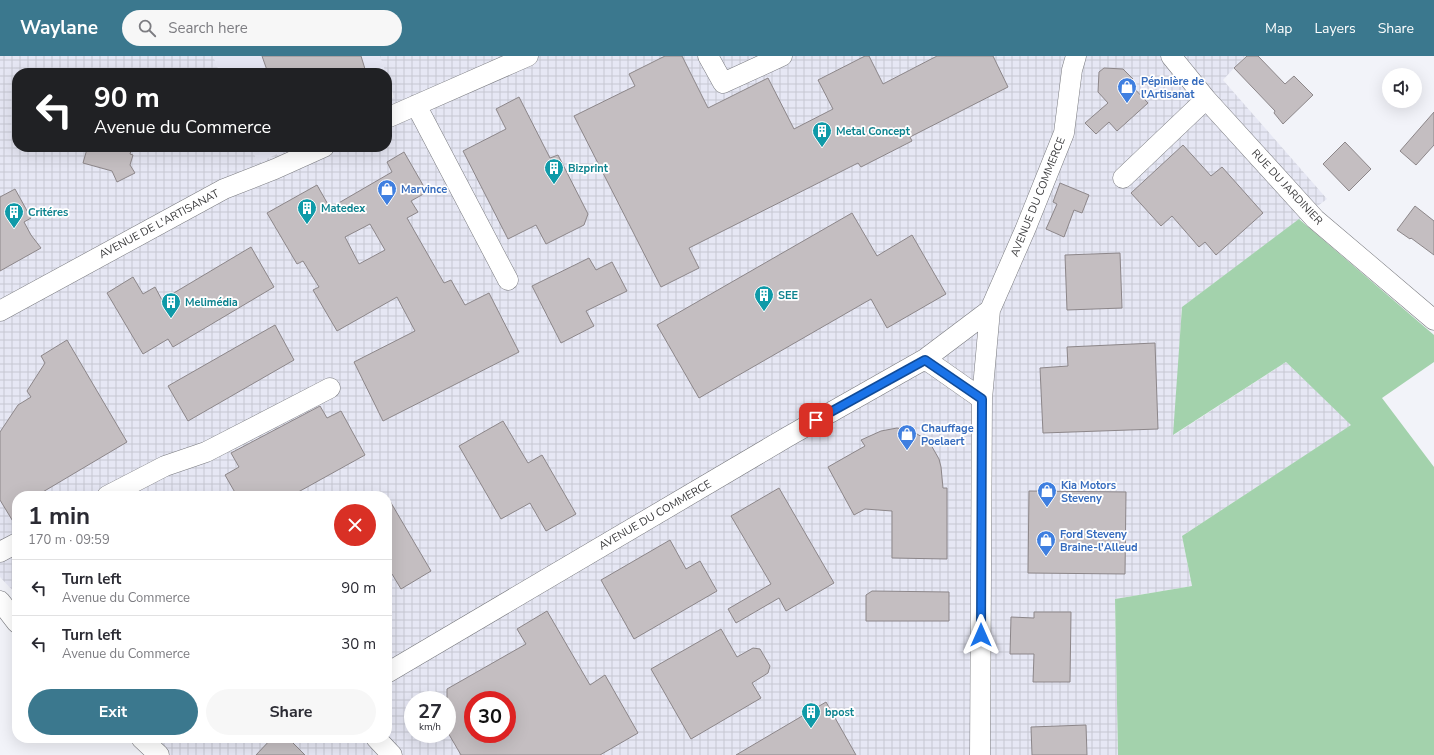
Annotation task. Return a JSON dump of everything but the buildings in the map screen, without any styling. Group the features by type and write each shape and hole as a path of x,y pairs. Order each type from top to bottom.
{"street":[{"path":"392,116 528,56"},
{"path":"708,56 722,83 782,56"},
{"name":"AVENUE DU COMMERCE","path":"980,755 982,399 990,310 1025,230 1064,133 1072,70 1076,56"},
{"name":"RUE DU JARDINIER","path":"1171,56 1206,99 1314,219 1434,320"},
{"path":"1123,178 1206,99"},
{"path":"416,105 508,280"},
{"name":"AVENUE DE L'ARTISANAT","path":"0,311 224,189 313,152"},
{"name":"AVENUE DU COMMERCE","path":"392,670 789,436 925,360 990,310"},
{"path":"925,360 982,399"},
{"path":"117,491 165,466 206,452 330,388"},
{"path":"0,552 12,546"},
{"path":"0,601 12,617"},
{"path":"147,743 159,755"},
{"path":"381,743 392,755"}],"shaded area":[{"path":"0,56 213,56 218,68 12,68 12,152 253,152 258,163 281,152 392,152 392,98 394,97 392,91 392,68 384,68 380,56 1245,56 1223,80 1327,199 1182,307 1174,435 1286,362 1352,425 1182,536 1192,586 1115,599 1118,755 168,755 157,743 392,743 392,491 12,491 12,590 0,577"},
{"path":"213,56 380,56 384,68 218,68"},
{"path":"253,152 281,152 258,163"}],"green space":[{"path":"1299,219 1434,335 1434,362 1382,398 1434,467 1434,755 1118,755 1115,599 1192,586 1182,536 1351,425 1286,362 1173,435 1182,307"}],"place":[{"name":"Pépinière de l'Artisanat","path":"1127,104"},
{"name":"Metal Concept","path":"822,148"},
{"name":"Bizprint","path":"554,185"},
{"name":"Marvince","path":"387,206"},
{"name":"Matedex","path":"307,225"},
{"name":"Critéres","path":"14,229"},
{"name":"SEE","path":"764,312"},
{"name":"Melimédia","path":"171,319"},
{"name":"Chauffage Poelaert","path":"907,451"},
{"name":"Kia Motors Steveny","path":"1047,508"},
{"name":"Ford Steveny Braine-l'Alleud","path":"1046,557"},
{"name":"bpost","path":"811,729"}],"route":[{"path":"816,420 925,360 982,399 981,635"}]}
